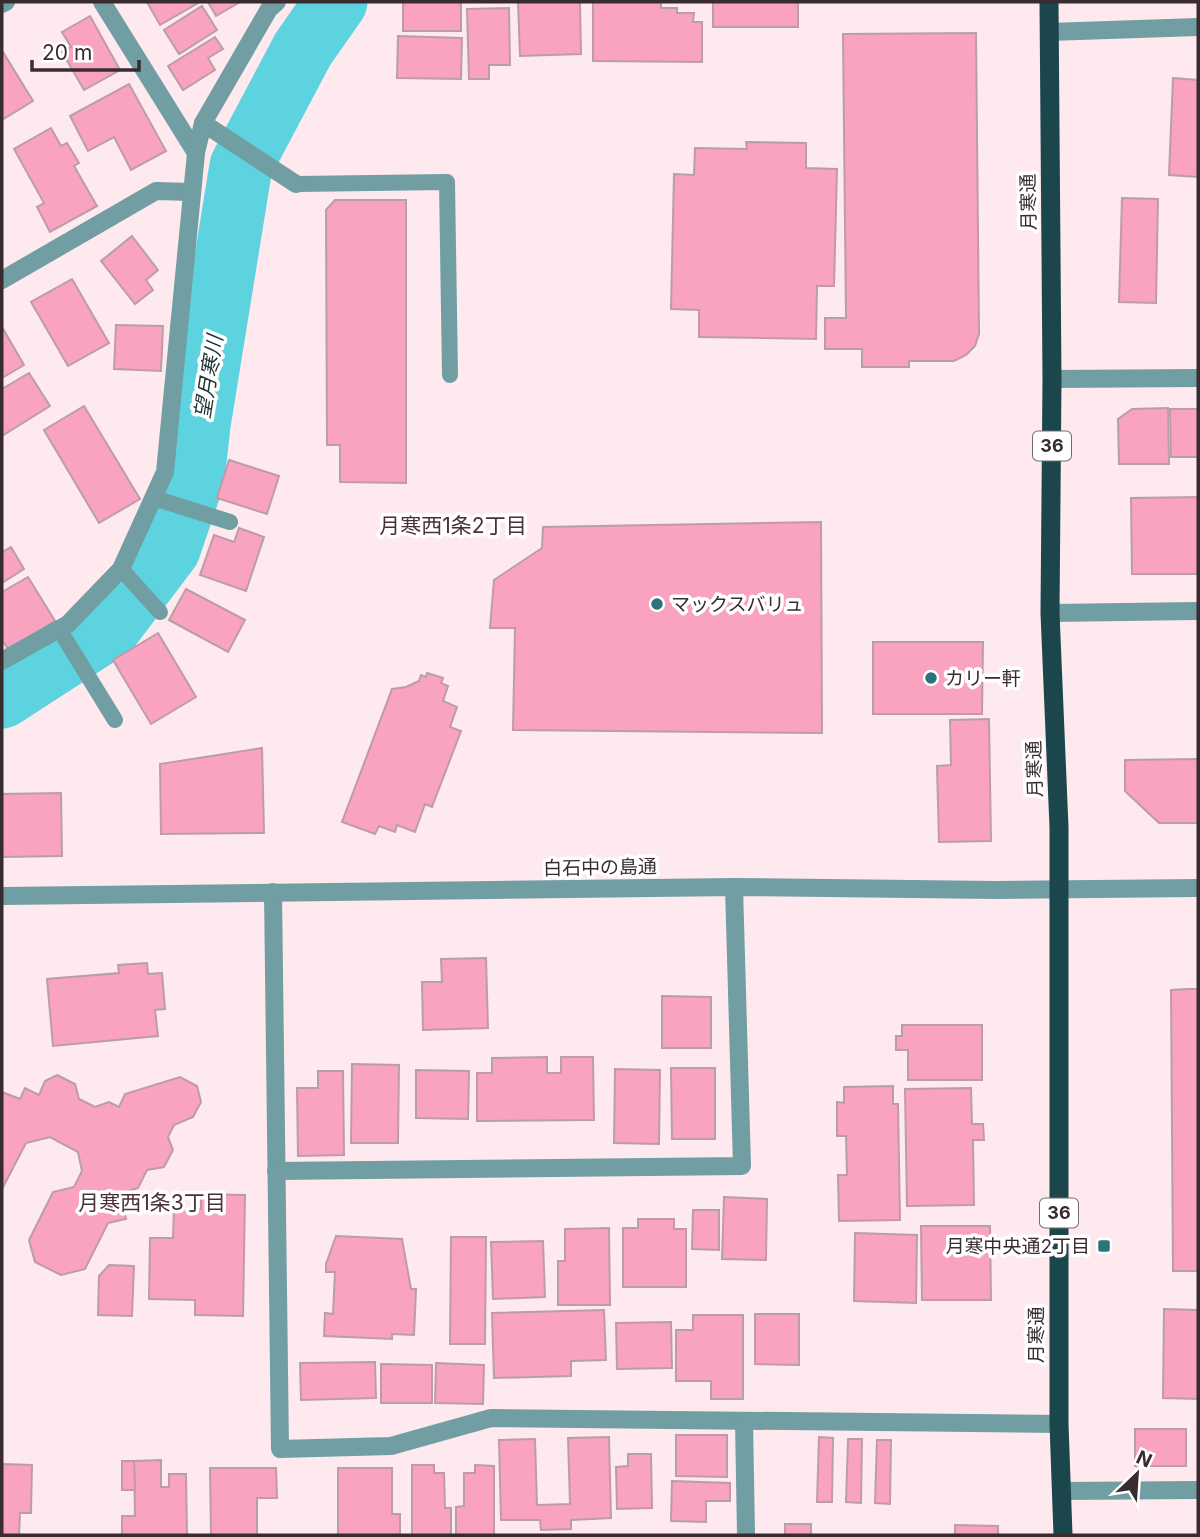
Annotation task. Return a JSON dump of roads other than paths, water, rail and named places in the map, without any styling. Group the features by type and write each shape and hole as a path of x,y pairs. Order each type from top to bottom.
{"highway":[{"name":"月寒通","path":"1049,2 1051,612 1059,890 1059,1424 1063,1535"}],"street":[{"path":"2,4 6,2"},
{"path":"102,2 196,153"},
{"path":"2,662 63,636 68,624 125,574 165,472 196,153 203,123 269,9 277,2"},
{"path":"1049,32 1198,26"},
{"path":"203,123 296,184"},
{"path":"2,281 156,191 192,192"},
{"path":"1052,379 1198,378"},
{"path":"1051,612 1198,611"},
{"path":"276,1171 742,1166 734,887"},
{"name":"白石中の島通","path":"2,896 734,887 1059,890 1198,888"},
{"path":"273,892 279,1449 391,1446 491,1418 1059,1424"},
{"path":"744,1422 746,1535"},
{"path":"1062,1491 1198,1490"}],"lane":[{"path":"296,184 447,181 450,375"},
{"path":"154,498 230,522"},
{"path":"125,574 156,607"},
{"path":"63,636 115,720"}],"waterway":[{"name":"望月寒川","path":"2,697 110,627 169,549 193,479 199,425 241,166 303,49 336,2"}],"place":[{"name":"マックスバリュ","path":"657,604"},
{"name":"カリー軒","path":"931,678"},
{"name":"月寒中央通2丁目","path":"1104,1246"}],"district":[{"name":"月寒西1条2丁目","path":"453,526"},
{"name":"月寒西1条3丁目","path":"152,1203"}]}
